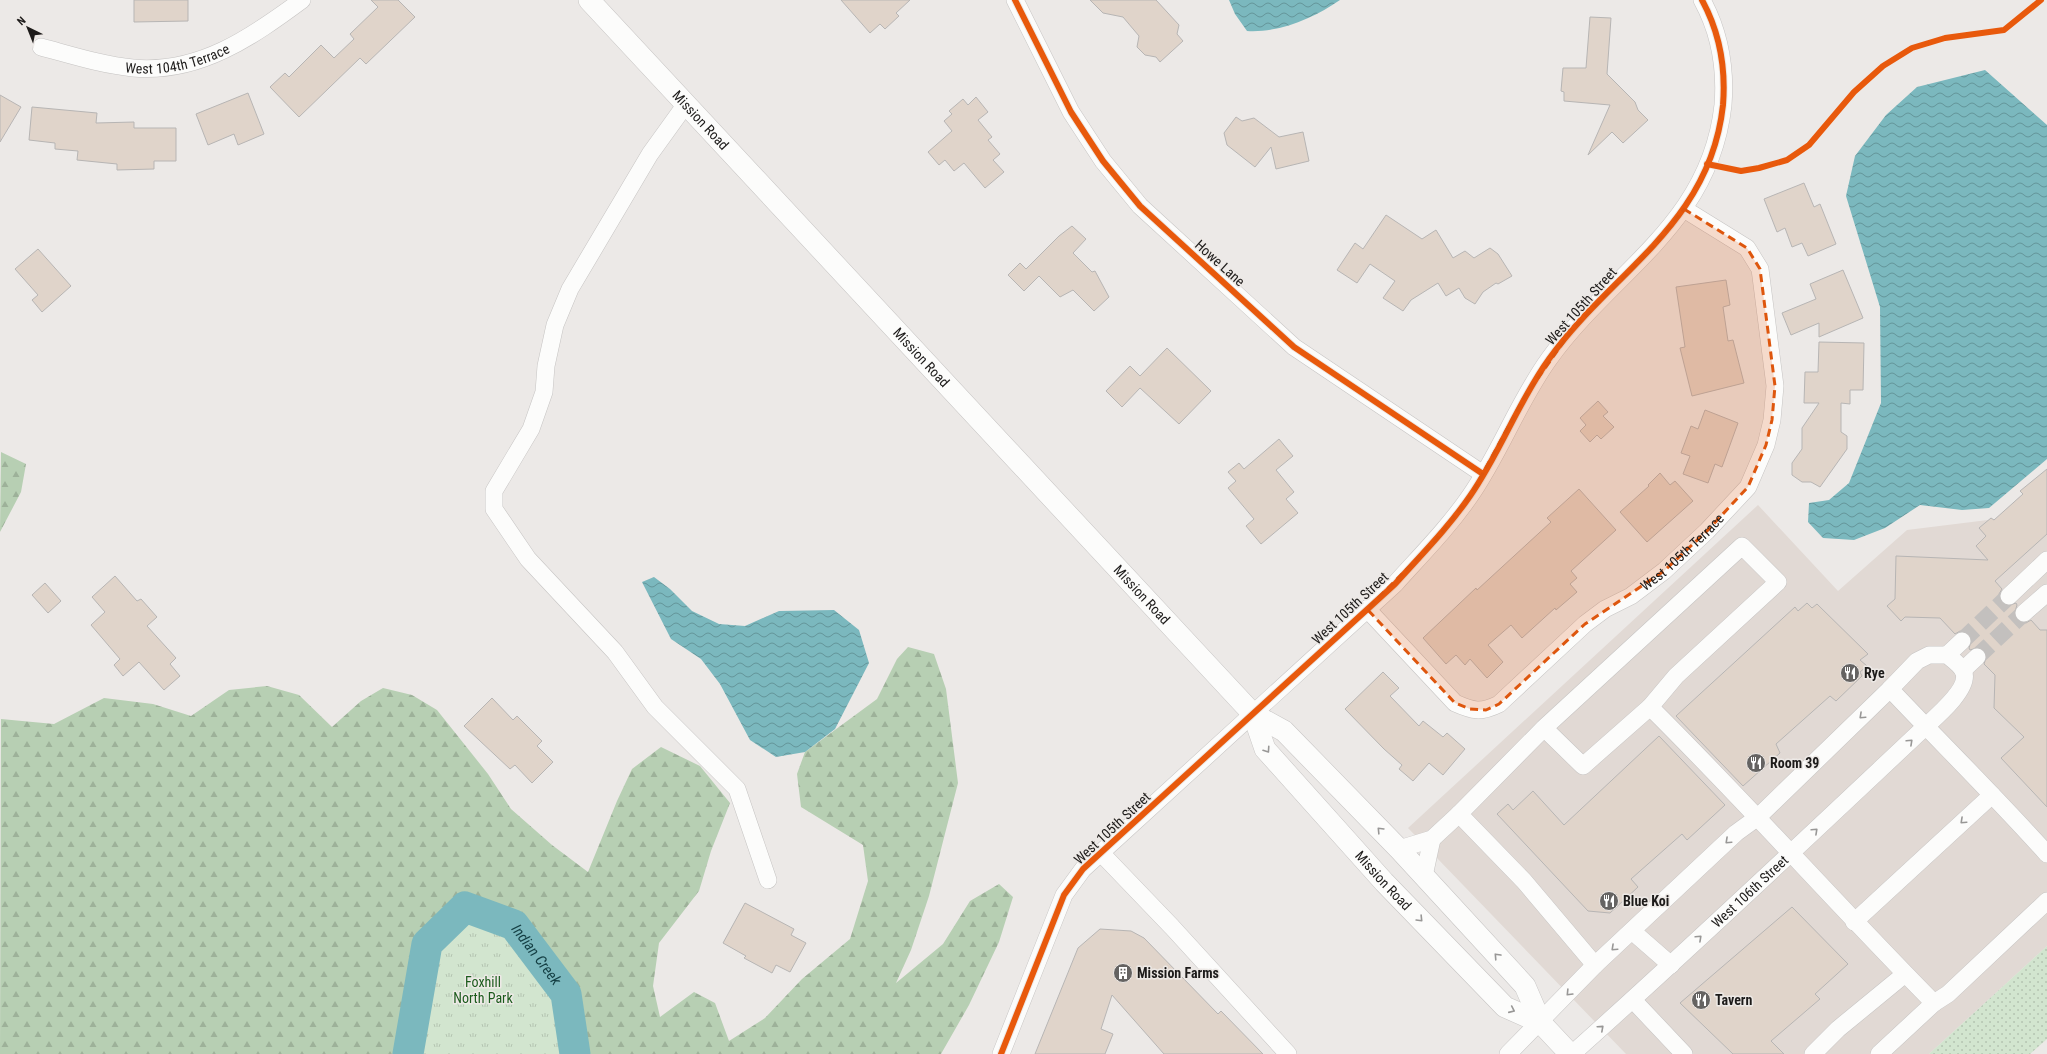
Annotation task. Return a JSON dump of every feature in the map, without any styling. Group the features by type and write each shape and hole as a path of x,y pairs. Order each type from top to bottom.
{"main road":[{"name":"Mission Road","path":"589,0 1253,714 1284,731 1399,849 1525,986 1541,1023 1571,1054"},
{"name":"Mission Road","path":"1253,714 1265,749 1384,882 1505,1007 1541,1023"}],"street":[{"name":"West 104th Terrace","path":"41,47 83,59 133,68 169,66 205,58 242,42 302,0"},
{"name":"Howe Lane","path":"1015,0 1071,112 1103,161 1140,206 1294,347 1483,474"},
{"name":"West 105th Street","path":"1001,1054 1064,895 1083,869 1395,584 1435,541 1471,495 1524,398 1548,360 1572,330 1656,244 1684,210 1707,164 1720,129 1724,88 1721,49 1710,14 1702,0"},
{"path":"686,104 650,154 570,289 556,326 546,366 544,392 532,429 494,491 494,509 528,559 615,652 655,707 737,790 768,880"},
{"name":"West 105th Terrace","path":"1367,609 1455,703 1470,709 1486,710 1499,704 1585,624 1605,609 1631,596 1664,571 1707,531 1748,487 1766,445 1772,420 1775,386 1760,269 1746,248 1684,210"},
{"path":"1399,849 1432,839 1459,814 1544,728 1742,546 1778,582 1676,676 1650,707 1583,766 1544,728"},
{"path":"2009,596 2047,560"},
{"path":"2024,613 2044,595 2026,581"},
{"path":"1508,1054 1541,1023 1596,965 1736,833 1758,817 1917,661 1929,655 1947,654 1962,641"},
{"path":"1947,654 1963,670 1977,657"},
{"name":"West 106th Street","path":"1571,1054 1671,965 1926,727 1961,689 1965,674 1963,670"},
{"path":"1890,689 2047,854"},
{"path":"1650,707 1792,852 1854,922 1934,1003"},
{"path":"1854,922 1992,795"},
{"path":"1459,814 1524,881 1596,965"},
{"path":"1424,876 1432,839"},
{"path":"1101,853 1172,927 1288,1054"},
{"path":"1879,1054 1934,1003 1948,994 2047,901"},
{"path":"1632,931 1671,965"},
{"path":"1813,1054 1838,1029 1905,974"},
{"path":"1633,1000 1684,1054"}],"highlighted area":[{"path":"1684,209 1747,248 1760,269 1775,386 1772,420 1766,445 1748,487 1707,531 1664,571 1585,624 1499,704 1486,710 1470,709 1455,703 1367,609 1435,541 1471,495 1524,398 1572,330 1656,244"}],"shaded area":[{"path":"2047,481 2047,946 1929,1054 1626,1054 1408,828 1758,505 1838,591 1907,530 2004,518"}],"green space":[{"path":"1,452 26,464 21,492 0,532"},
{"path":"908,647 934,654 946,689 958,783 929,896 911,950 896,983 943,944 970,901 999,884 1013,897 999,942 969,1005 941,1054 0,1054 1,719 54,724 104,698 153,704 191,716 229,690 267,686 299,695 332,727 361,701 383,688 412,695 437,710 488,774 511,809 552,845 588,872 617,801 632,769 661,747 700,766 730,803 711,851 699,891 659,943 653,986 660,1017 694,992 715,1003 729,1041 765,1018 802,979 850,939 868,881 863,845 801,807 797,774 805,752 877,699 897,659"},
{"name":"Foxhill North Park","path":"465,907 514,925 566,994 575,1054 408,1054 427,944"},
{"path":"2047,946 2047,1039 2030,1054 1929,1054"}],"water":[{"path":"1229,0 1340,0 1319,13 1284,27 1272,30 1247,31 1235,14"},
{"path":"1985,70 2047,125 2047,459 1989,508 1962,510 1920,505 1885,528 1854,540 1823,538 1808,522 1809,503 1829,500 1849,483 1881,403 1880,307 1846,196 1855,156 1886,115 1917,87"},
{"path":"654,577 670,589 692,611 719,624 745,626 779,611 834,610 859,630 869,663 835,729 805,752 776,757 750,740 720,684 701,659 671,639 642,582"}],"building":[{"path":"134,0 188,0 188,21 134,22"},
{"path":"371,0 398,0 415,17 366,64 360,58 299,117 270,87 285,73 289,77 321,45 334,58 354,39 350,34 378,7"},
{"path":"841,0 910,0 896,13 899,16 885,29 880,24 870,33"},
{"path":"1090,0 1156,0 1179,25 1177,34 1183,41 1160,62 1156,57 1145,55 1137,47 1139,36 1123,17 1103,13"},
{"path":"1590,17 1611,18 1607,74 1635,102 1638,110 1648,120 1623,143 1612,132 1588,155 1610,105 1564,101 1564,92 1561,91 1563,68 1586,68"},
{"path":"248,93 264,134 238,145 234,134 208,145 196,114"},
{"path":"0,95 21,107 0,142"},
{"path":"976,97 988,112 978,120 992,137 988,140 1000,154 993,160 1004,172 985,188 964,163 954,171 945,160 939,165 928,152 952,131 944,121 952,114 949,111 963,99 968,105"},
{"path":"32,107 97,113 96,123 134,122 134,128 176,128 176,161 154,161 154,169 117,170 117,164 77,160 78,151 55,149 55,143 29,140"},
{"path":"1236,117 1242,121 1254,118 1279,137 1303,132 1309,161 1276,169 1271,147 1255,167 1227,145 1224,133"},
{"path":"1804,183 1814,207 1820,204 1836,244 1808,256 1802,243 1792,247 1785,228 1777,232 1764,199"},
{"path":"1386,215 1422,239 1436,230 1453,258 1465,251 1474,258 1490,248 1498,254 1512,276 1498,284 1496,283 1483,292 1475,304 1465,298 1459,288 1446,296 1438,283 1411,300 1403,311 1383,298 1395,281 1370,264 1357,283 1337,270 1355,243 1363,249"},
{"path":"1072,226 1086,239 1073,253 1092,272 1095,271 1109,297 1094,311 1073,290 1060,297 1039,276 1024,291 1008,275 1020,263 1026,269 1059,236"},
{"path":"38,249 71,286 42,312 32,300 38,295 15,269"},
{"path":"1843,270 1863,318 1819,337 1819,323 1791,335 1782,313 1816,299 1810,284"},
{"path":"1726,280 1730,305 1723,307 1728,341 1733,340 1744,383 1692,396 1680,348 1685,347 1676,287"},
{"path":"1819,342 1864,343 1863,390 1850,390 1850,404 1841,403 1841,432 1847,436 1847,449 1820,487 1811,482 1802,482 1792,475 1792,463 1802,449 1802,428 1819,403 1804,403 1805,372 1818,372"},
{"path":"1167,348 1211,391 1179,424 1140,388 1122,407 1106,391 1130,366 1140,376"},
{"path":"1598,401 1608,412 1603,416 1614,427 1601,439 1597,435 1590,442 1580,431 1586,425 1580,418"},
{"path":"1705,410 1738,423 1722,467 1715,464 1708,483 1683,474 1690,456 1681,453 1691,426 1698,429"},
{"path":"1279,439 1293,456 1276,470 1294,492 1286,499 1298,513 1261,544 1246,526 1254,519 1228,488 1236,481 1228,472 1239,463 1244,469"},
{"path":"2047,469 2047,534 1995,581 2002,589 1999,594 2002,603 2007,606 2016,603 2017,605 2014,615 2017,620 2026,623 2031,620 2040,630 2047,630 2047,807 2001,758 2024,737 1994,708 1995,675 1984,664 1987,655 1985,651 1980,647 1970,650 1969,648 1972,639 1969,634 1960,631 1955,634 1940,618 1905,617 1901,621 1887,606 1895,599 1896,556 1988,560 1976,546 1986,536 1979,528 1991,518 1994,520 2023,494 2020,491"},
{"path":"1660,473 1670,485 1675,481 1693,501 1647,542 1620,512 1649,486 1648,485"},
{"path":"1579,489 1616,530 1571,571 1577,578 1570,584 1577,592 1556,610 1555,608 1522,638 1511,625 1488,645 1503,662 1487,678 1470,659 1465,665 1456,655 1446,664 1423,638 1476,588 1477,590 1551,522 1547,518"},
{"path":"115,576 137,601 141,599 157,617 147,626 176,658 170,664 180,676 164,690 139,662 123,676 114,665 120,659 91,625 105,612 92,597"},
{"path":"45,583 61,601 48,613 32,595"},
{"path":"1807,603 1812,608 1817,604 1868,654 1860,660 1867,666 1860,672 1862,676 1836,701 1830,696 1776,744 1780,753 1743,786 1676,716 1795,607 1798,611"},
{"path":"1383,672 1399,688 1390,696 1419,726 1423,721 1443,737 1447,733 1465,749 1443,775 1429,763 1413,781 1399,769 1402,765 1384,749 1345,709"},
{"path":"492,698 513,720 517,716 542,741 537,746 553,762 532,783 515,765 510,769 464,726"},
{"path":"1659,736 1725,805 1687,840 1682,834 1631,879 1638,887 1610,913 1588,911 1497,814 1508,804 1513,810 1533,791 1564,825"},
{"path":"745,903 794,929 791,935 806,943 790,972 776,965 772,973 744,958 746,956 723,943"},
{"path":"1792,907 1848,964 1815,994 1820,999 1771,1041 1784,1054 1733,1054 1680,1003"},
{"name":"Mission Farms","path":"1100,929 1131,931 1144,938 1218,1014 1221,1011 1263,1054 1164,1054 1112,995 1101,1029 1113,1034 1105,1054 1035,1054 1078,948"}],"waterway":[{"name":"Indian Creek","path":"408,1054 427,944 465,907 514,925 566,994 575,1054"}],"tunnel":[{"path":"1962,641 2009,596"},
{"path":"1977,657 2024,613"}],"cycle path":[{"path":"1015,0 1071,112 1103,161 1140,206 1294,347 1483,474"},
{"path":"1001,1054 1064,895 1083,869 1395,584 1453,519 1481,480 1528,392 1549,359 1574,328 1655,244 1679,215 1699,183 1714,147 1723,105 1724,77 1720,51 1713,25 1702,0"},
{"path":"1707,164 1741,171 1759,168 1787,160 1809,145 1854,92 1883,66 1912,48 1945,38 2004,30 2041,0"}],"place":[{"name":"Rye","path":"1850,673"},
{"name":"Room 39","path":"1756,763"},
{"name":"Blue Koi","path":"1609,901"},
{"name":"Mission Farms","path":"1123,973"},
{"name":"Tavern","path":"1701,1000"}]}
